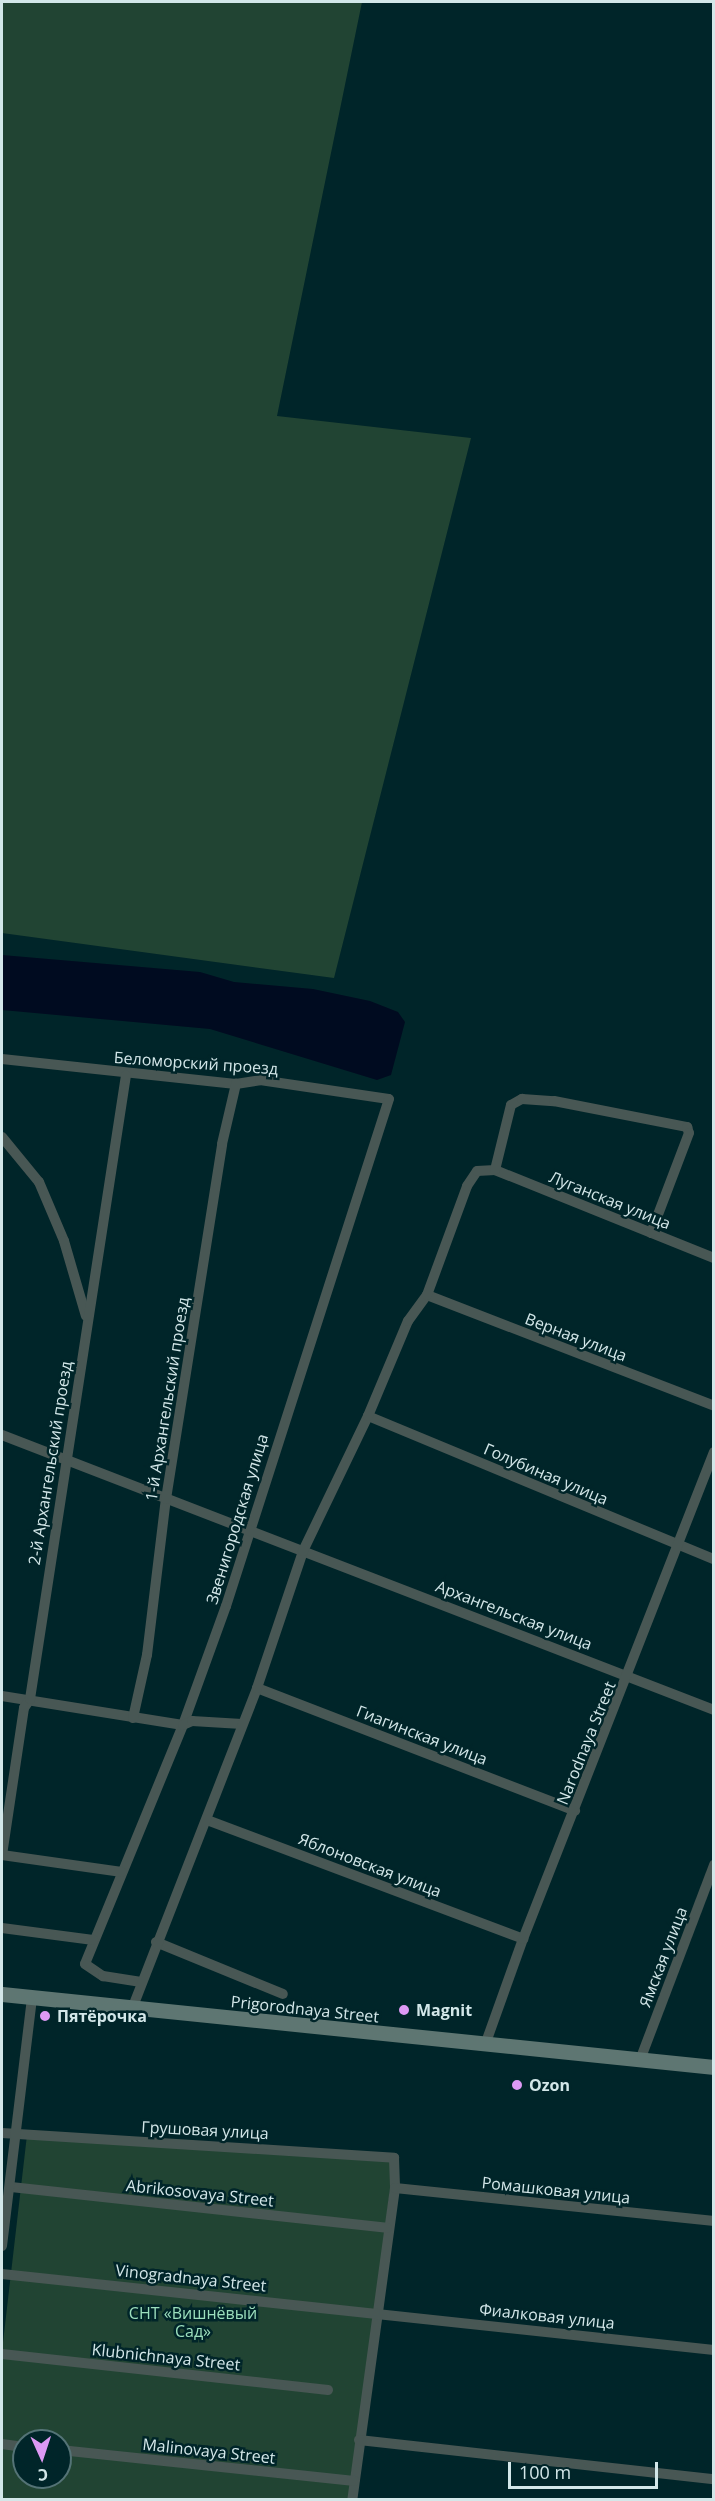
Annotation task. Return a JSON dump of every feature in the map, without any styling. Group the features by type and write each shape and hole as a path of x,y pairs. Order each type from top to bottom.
{"street":[{"name":"Беломорский проезд","path":"2,1059 126,1075 236,1084 260,1080 389,1099"},
{"name":"2-й Архангельский проезд","path":"2,1855 24,1708 30,1699 64,1460 126,1075"},
{"name":"1-й Архангельский проезд","path":"133,1718 147,1655 166,1499 222,1144 236,1084"},
{"name":"Звенигородская улица","path":"140,1982 103,1976 85,1964 183,1725 226,1606 248,1529 389,1099"},
{"path":"132,2009 140,1982 207,1820 257,1688 303,1551 368,1416 408,1321 427,1295 466,1186 477,1171 495,1170 511,1105 522,1099 554,1101 687,1127 689,1133 651,1233"},
{"path":"2,1137 39,1182 64,1240 87,1320"},
{"name":"Луганская улица","path":"495,1170 714,1258"},
{"name":"Верная улица","path":"427,1295 714,1406"},
{"name":"Голубиная улица","path":"368,1416 714,1559"},
{"path":"2,1435 248,1529"},
{"name":"Narodnaya Street","path":"485,2045 523,1940 629,1675 676,1545 714,1452"},
{"name":"Архангельская улица","path":"248,1529 629,1675 714,1710"},
{"name":"Гиагинская улица","path":"257,1688 575,1811"},
{"path":"2,1696 183,1725 192,1721 242,1724"},
{"name":"Яблоновская улица","path":"207,1820 523,1940"},
{"path":"2,1855 122,1872"},
{"name":"Ямская улица","path":"640,2060 714,1864"},
{"path":"2,1928 93,1940"},
{"path":"156,1942 283,1994"},
{"name":"Prigorodnaya Street","path":"2,1994 714,2067"},
{"path":"2,2246 11,2187 32,1998"},
{"name":"Грушовая улица","path":"2,2133 391,2156 395,2161 395,2188"},
{"name":"Abrikosovaya Street","path":"11,2187 387,2228"},
{"path":"352,2499 387,2228 395,2188"},
{"name":"Ромашковая улица","path":"395,2188 714,2221"},
{"name":"Vinogradnaya Street","path":"2,2274 376,2312"},
{"name":"Фиалковая улица","path":"376,2312 714,2350"},
{"name":"Klubnichnaya Street","path":"2,2354 328,2390"},
{"path":"359,2440 714,2479"},
{"name":"Malinovaya Street","path":"72,2451 354,2481"}],"green space":[{"path":"2,2 362,2 277,416 471,438 334,978 2,933"},
{"name":"СНТ «Вишнёвый Cад»","path":"27,2135 394,2158 352,2499 2,2500 2,2351"}],"water":[{"path":"2,955 200,972 234,982 313,989 370,1001 398,1012 405,1022 391,1075 377,1080 210,1029 2,1010"}],"place":[{"name":"Magnit","path":"404,2010"},
{"name":"Пятёрочка","path":"45,2016"},
{"name":"Ozon","path":"517,2085"}]}
